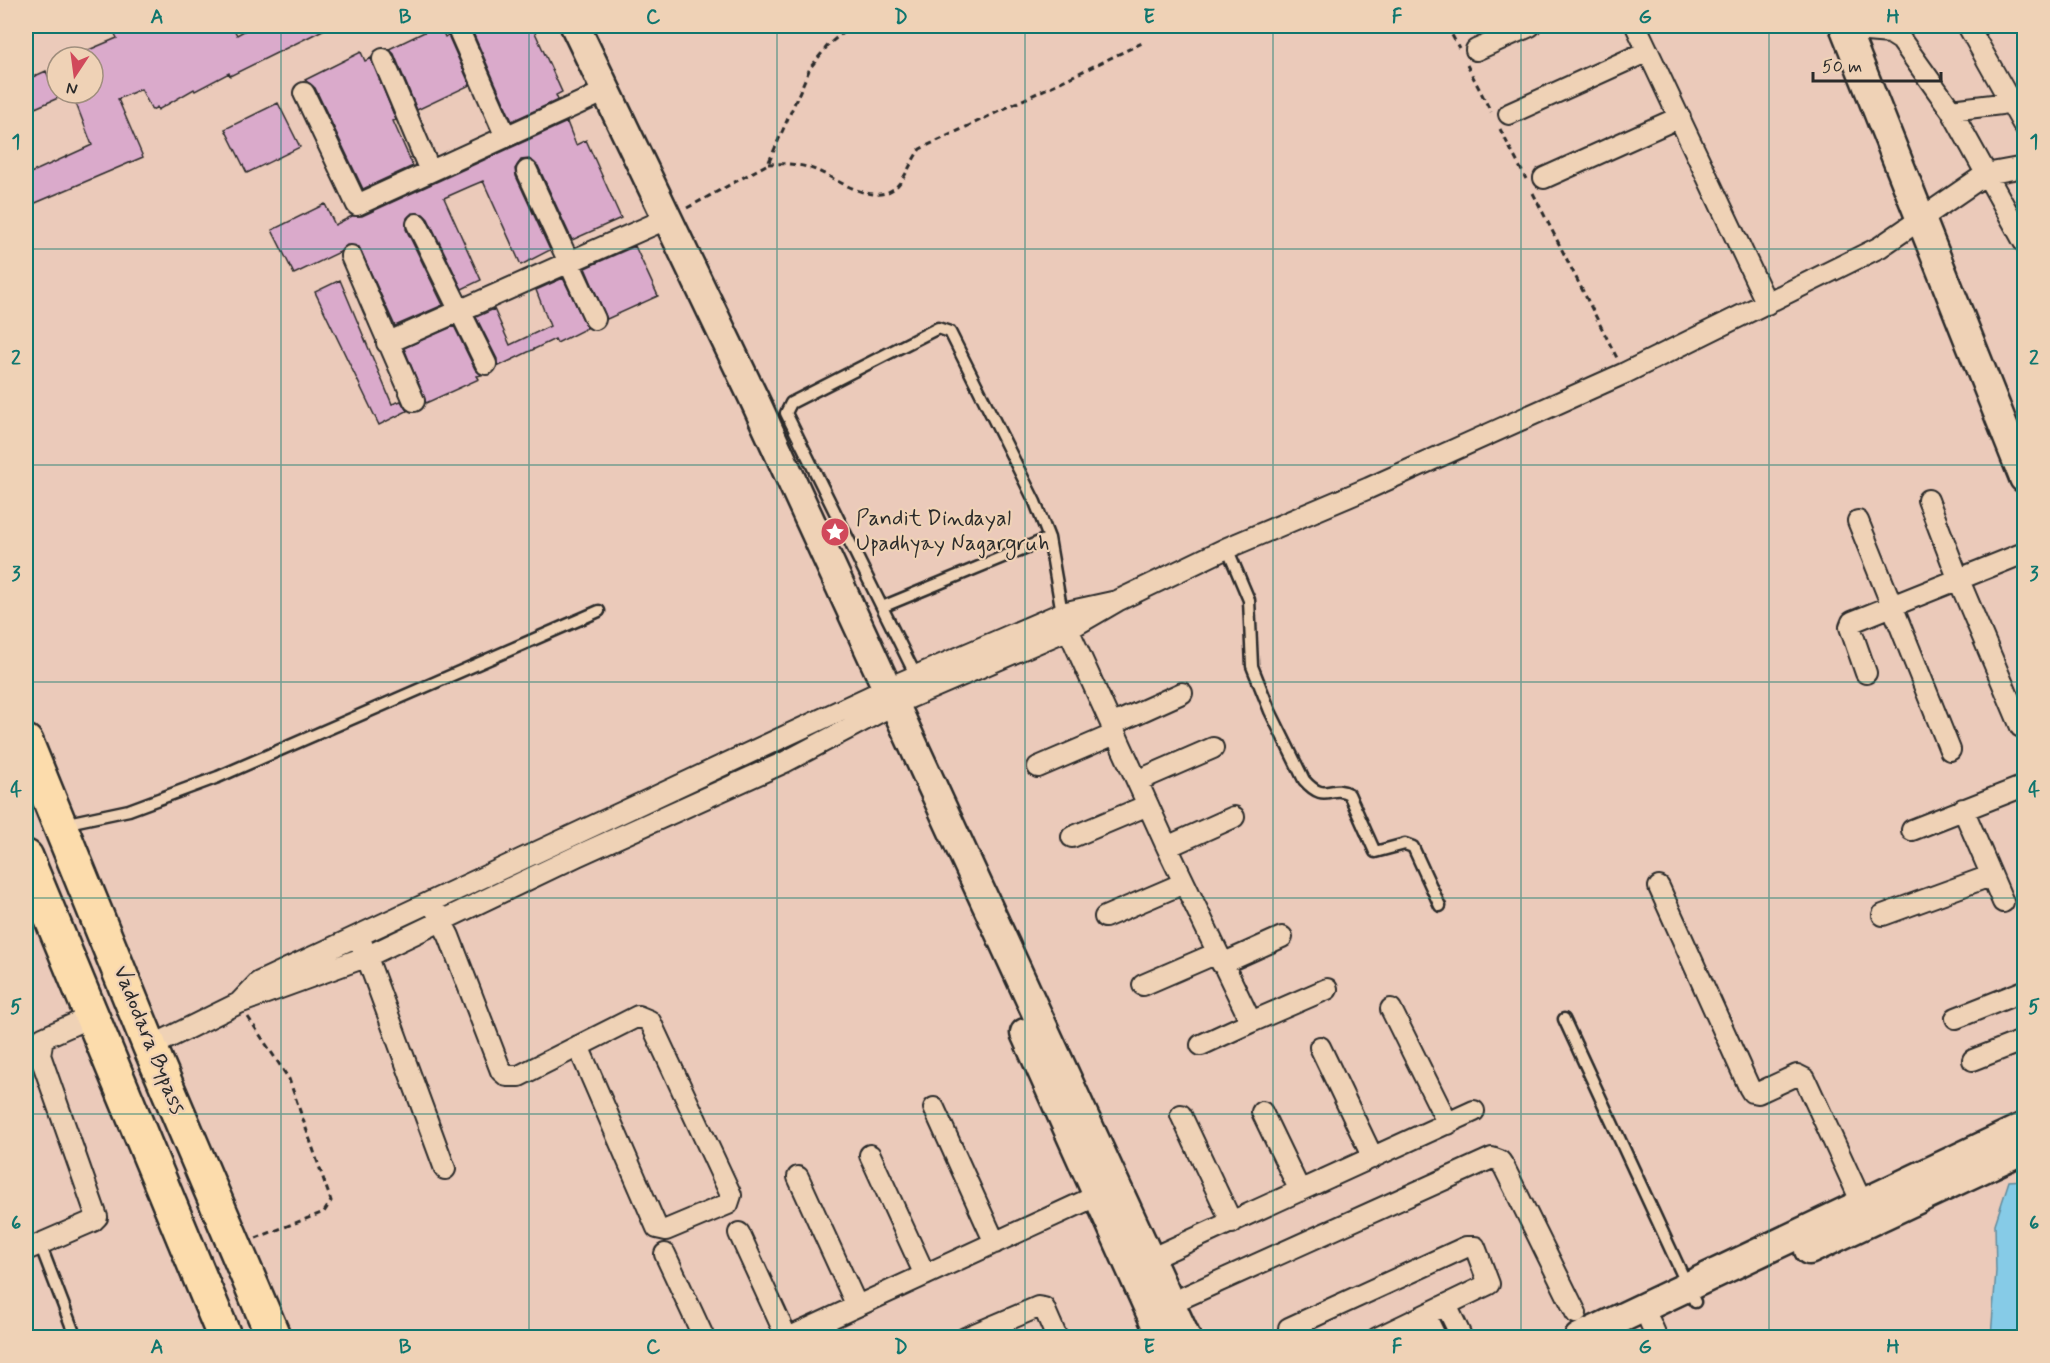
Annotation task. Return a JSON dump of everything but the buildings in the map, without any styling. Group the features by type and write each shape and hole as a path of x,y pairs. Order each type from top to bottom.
{"highway":[{"name":"Vadodara Bypass","path":"26,742 150,1047 274,1338"},
{"name":"Vadodara Bypass","path":"26,857 90,1017 225,1338"}],"street":[{"path":"457,26 506,137"},
{"path":"558,26 599,95"},
{"path":"575,26 599,95 658,222 755,401 884,700 1107,1191 1162,1338"},
{"path":"1476,50 1530,26"},
{"path":"1636,26 1767,304"},
{"path":"1968,26 2018,98 2025,126"},
{"path":"1858,27 1890,33 1901,40 1951,110 2025,242"},
{"path":"1858,27 2025,478"},
{"path":"1509,114 1648,51"},
{"path":"383,59 429,171"},
{"path":"304,93 357,205 599,95"},
{"path":"1951,110 2018,98"},
{"path":"1544,178 1680,117"},
{"path":"239,1003 259,982 431,902 920,684 1117,601 1227,548 1369,488 1625,373 1880,247 1986,174 2025,167"},
{"path":"527,171 595,319"},
{"path":"1927,215 2025,438"},
{"path":"387,342 658,222"},
{"path":"417,224 486,364"},
{"path":"351,256 414,401"},
{"path":"1928,500 1958,578 2021,727"},
{"path":"1858,520 1950,750"},
{"path":"1866,673 1850,624 1958,578 2025,553"},
{"path":"1065,621 1167,847 1251,1022"},
{"path":"1038,767 1182,693"},
{"path":"150,1047 239,1003 368,956 441,920 785,762 884,700"},
{"path":"1137,781 1213,748"},
{"path":"1912,830 2025,786"},
{"path":"1072,837 1148,805"},
{"path":"1963,809 2003,902"},
{"path":"1167,847 1234,817"},
{"path":"1883,915 1990,876"},
{"path":"1105,917 1184,883"},
{"path":"1659,887 1749,1088 1752,1092 1758,1093 1797,1075 1805,1079 1862,1203"},
{"path":"431,902 441,920 501,1071 507,1076 519,1076 578,1046 638,1016 650,1021 730,1196 728,1204 666,1230 657,1228 578,1046"},
{"path":"358,936 368,956 446,1169"},
{"path":"1143,985 1282,937"},
{"path":"1201,1044 1327,989"},
{"path":"1956,1018 2025,991"},
{"path":"1391,1009 1448,1124"},
{"path":"33,1247 93,1221 98,1214 40,1055 43,1038 90,1017"},
{"path":"1972,1060 2025,1040"},
{"path":"1320,1047 1373,1158"},
{"path":"934,1108 994,1243"},
{"path":"1150,1259 1474,1111"},
{"path":"1262,1112 1300,1191"},
{"path":"1181,1114 1233,1223"},
{"path":"1617,1338 1653,1330 1692,1294 1862,1203 2025,1127"},
{"path":"1171,1303 1492,1158 1500,1161 1504,1167 1577,1325 1692,1294 2025,1149"},
{"path":"870,1155 925,1275"},
{"path":"798,1177 857,1306"},
{"path":"739,1233 788,1338 1107,1191"},
{"path":"1107,1191 1150,1259 1186,1338"},
{"path":"1289,1338 1289,1328 1466,1247 1475,1247 1489,1284 1377,1338"},
{"path":"665,1254 704,1338"},
{"path":"1446,1305 1462,1338"},
{"path":"964,1338 1038,1307 1044,1308 1057,1338"},
{"path":"1425,1315 1436,1338"}],"lane":[{"path":"920,684 786,413 791,403 938,328 950,332 1035,502 1049,538 1065,621"},
{"path":"882,607 1049,538"},
{"path":"1227,548 1249,600 1252,666 1270,711 1304,780 1312,789 1323,794 1340,791 1349,794 1375,852 1406,844 1413,847 1440,906"},
{"path":"60,824 110,816 218,777 599,611"},
{"path":"1563,1019 1692,1294"},
{"path":"33,1247 76,1338"}],"path":[{"path":"768,164 810,68 830,44 851,26"},
{"path":"1447,26 1625,373"},
{"path":"658,222 768,164 802,166 817,170 844,185 864,191 884,193 900,182 916,154 927,145 1142,43"},
{"path":"235,1245 324,1212 331,1201 288,1079 239,1003"}],"water":[{"path":"2024,1180 2024,1337 1991,1337 1996,1271 1995,1224 2009,1181"}],"place":[{"name":"Pandit Dindayal Upadhyay Nagargruh","path":"835,532"}]}
